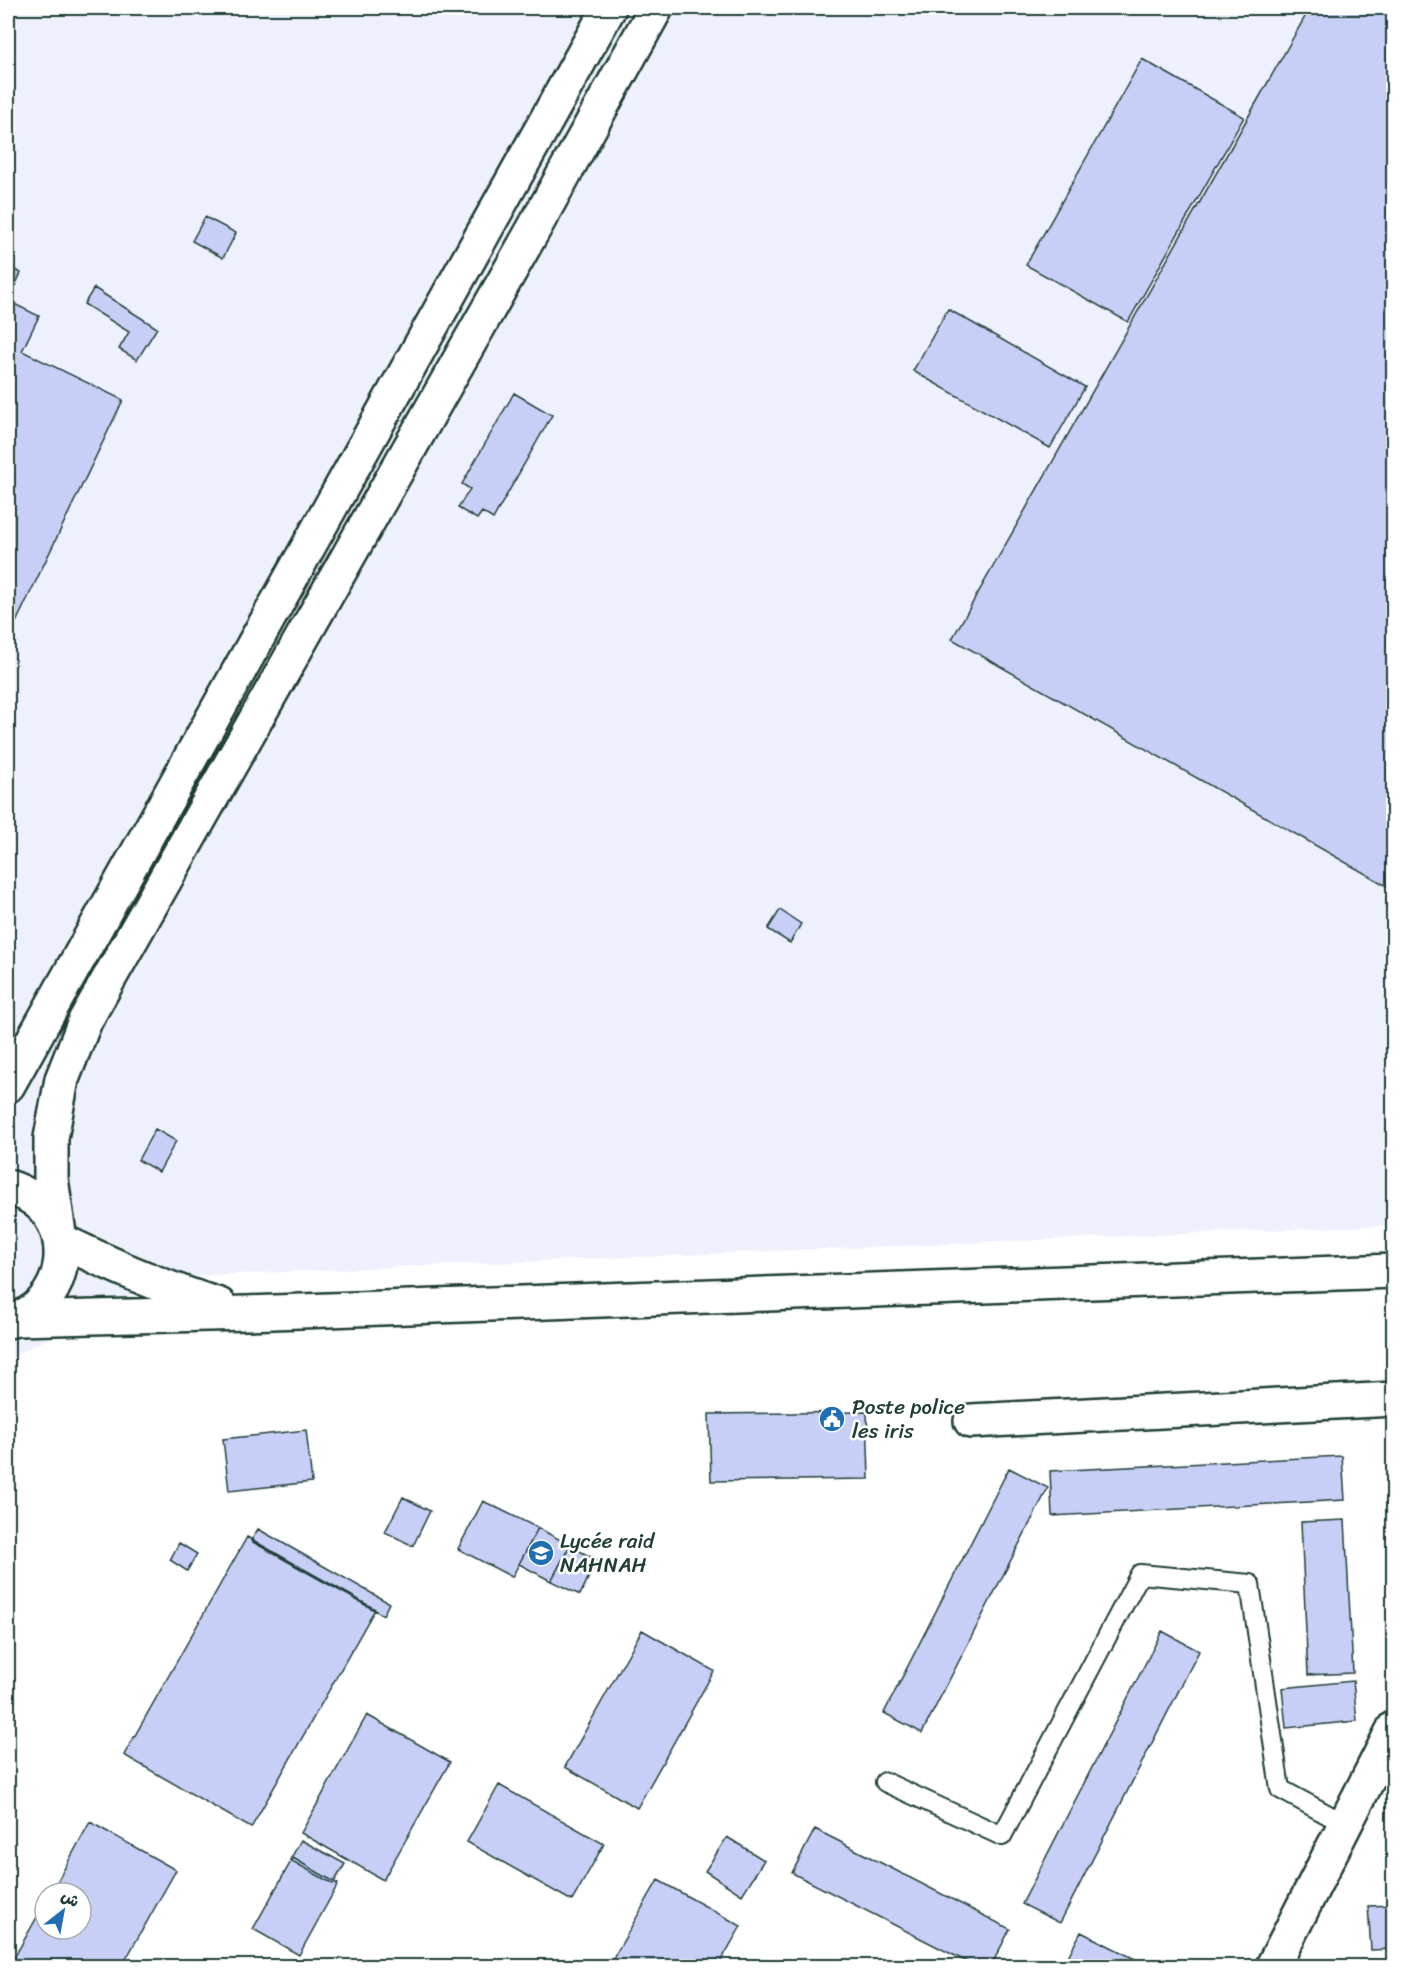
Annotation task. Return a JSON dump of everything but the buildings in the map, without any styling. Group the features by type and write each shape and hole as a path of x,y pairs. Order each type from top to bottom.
{"main road":[{"path":"8,1085 609,8"},
{"path":"11,1322 38,1306 54,1286 61,1263 51,1179 51,1138 62,1078 86,1022 656,8"},
{"path":"8,1187 35,1199 51,1217 60,1240 176,1292 246,1313"},
{"path":"11,1322 1394,1271"},
{"path":"971,1421 1394,1399"},
{"path":"1273,1966 1394,1728"}],"lane":[{"path":"885,1782 1002,1836 1140,1574 1250,1584 1280,1789 1345,1824"}],"shaded area":[{"path":"8,8 1393,8 1393,1225 166,1277 8,1359"}],"place":[{"name":"Poste police les iris","path":"832,1419"},
{"name":"Lycée raid NAHNAH","path":"541,1553"}]}
